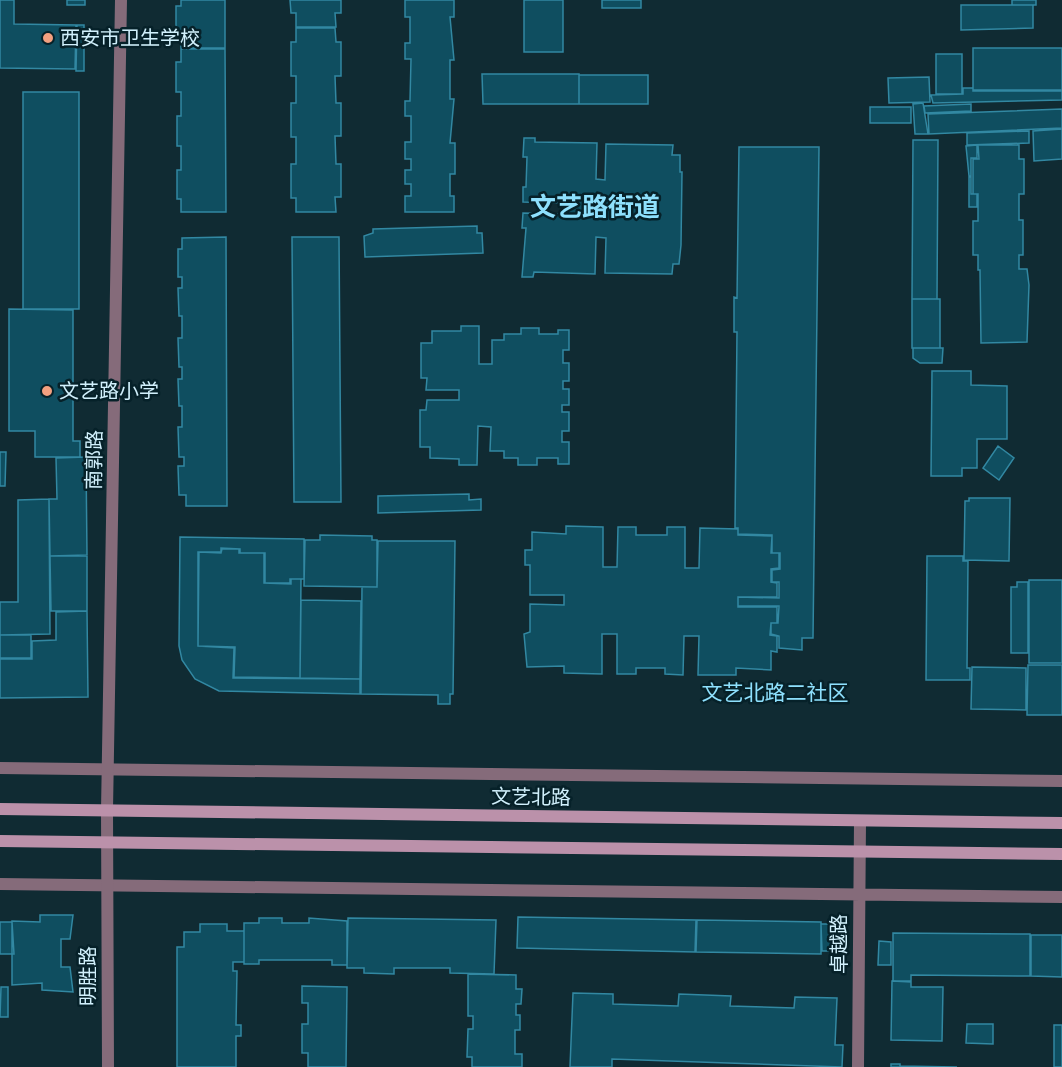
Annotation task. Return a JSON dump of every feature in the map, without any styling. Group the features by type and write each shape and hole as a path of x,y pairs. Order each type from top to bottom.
{"main road":[{"name":"文艺北路","path":"0,809 1062,823"},
{"path":"0,841 1062,854"}],"street":[{"name":"南郭路","path":"108,885 107,810 121,0"},
{"path":"0,768 1062,780"},
{"name":"卓越路","path":"858,1067 860,822"},
{"path":"0,884 1062,897"},
{"name":"明胜路","path":"108,885 108,1067"}],"building":[{"path":"0,0 14,0 14,24 76,25 75,69 0,68"},
{"path":"67,0 85,0 85,5 67,5"},
{"path":"181,0 225,0 225,48 181,48 181,36 176,36 176,6 181,6"},
{"path":"290,0 341,0 341,13 335,13 336,27 296,27 296,13 291,13"},
{"path":"405,0 454,0 454,17 450,17 454,60 450,60 450,99 454,99 450,143 455,143 455,174 450,174 450,196 454,196 454,212 405,212 405,196 411,196 411,184 405,184 405,170 411,170 411,159 405,159 405,142 411,142 411,116 405,116 405,101 410,101 411,59 405,59 405,43 410,43 410,17 405,17"},
{"path":"524,0 563,0 563,52 524,52"},
{"path":"602,0 641,0 641,8 602,8"},
{"path":"1012,0 1036,0 1036,5 1012,5"},
{"path":"961,5 1033,5 1033,28 961,30"},
{"path":"77,25 84,25 84,71 76,71"},
{"path":"296,28 335,28 336,42 341,42 341,76 335,76 336,103 341,103 341,136 335,136 336,164 341,164 341,197 335,197 336,212 296,212 296,198 291,198 291,164 296,164 296,137 291,137 291,103 296,103 296,76 291,76 291,42 296,42"},
{"path":"973,48 1062,48 1062,90 973,90"},
{"path":"181,49 225,49 226,212 181,212 181,199 177,199 177,170 181,170 181,146 177,146 177,116 181,116 181,92 176,92 176,62 181,62"},
{"path":"936,54 962,54 962,94 936,94"},
{"path":"482,74 579,74 579,104 483,104"},
{"path":"579,75 648,75 648,104 579,104"},
{"path":"929,77 930,102 889,103 888,78"},
{"path":"963,88 973,88 973,91 1062,91 1062,100 933,103 931,95 963,94"},
{"path":"23,92 79,92 79,309 23,309"},
{"path":"923,103 928,134 915,134 913,104"},
{"path":"971,104 971,111 925,113 924,106"},
{"path":"870,107 911,107 911,123 870,123"},
{"path":"1062,109 1062,128 929,134 928,114"},
{"path":"1062,129 1062,159 1034,161 1033,131"},
{"path":"1029,131 1029,143 967,145 967,133"},
{"path":"524,138 535,138 535,142 597,143 596,179 605,180 606,144 673,145 672,155 680,155 680,172 682,172 681,245 679,264 673,264 672,274 605,273 606,238 596,237 595,274 534,272 533,277 522,277 526,228 522,228 523,213 563,214 563,203 523,202 527,157 523,157"},
{"path":"913,140 938,140 937,299 912,299"},
{"path":"977,145 977,158 971,158 971,176 969,176 966,146"},
{"path":"978,145 1019,145 1019,159 1024,159 1024,194 1019,194 1019,220 1023,220 1023,255 1019,255 1019,269 1027,269 1029,285 1027,342 981,343 980,270 978,270 978,255 973,255 973,221 978,221 978,194 973,194 973,159 979,159"},
{"path":"739,147 819,147 813,638 802,638 802,650 779,648 779,636 771,634 771,623 778,623 779,606 738,606 738,597 779,598 779,582 772,582 772,570 780,569 780,553 772,553 772,535 738,534 738,528 735,528 737,332 734,332 734,297 737,298"},
{"path":"969,177 971,177 971,194 977,194 977,207 969,207"},
{"path":"477,226 477,233 482,233 483,253 365,257 364,236 373,233 373,229"},
{"path":"226,237 227,506 186,506 186,495 179,495 178,466 184,466 184,457 179,457 178,427 182,427 178,379 182,379 182,367 179,367 178,338 182,338 182,316 179,316 178,288 182,288 182,277 178,277 178,249 182,249 182,238"},
{"path":"292,237 339,237 341,502 294,502"},
{"path":"912,299 940,299 940,348 912,348"},
{"path":"9,309 73,310 73,441 80,441 80,457 35,457 35,431 9,431"},
{"path":"461,326 479,326 479,364 492,364 492,340 504,340 504,334 521,334 521,328 539,328 539,334 558,334 558,330 569,330 569,350 563,350 563,363 569,363 569,381 563,381 563,389 569,389 569,405 562,405 562,412 569,412 569,431 562,431 562,442 569,442 569,464 558,464 558,458 537,458 537,465 518,465 518,458 504,458 504,451 490,451 491,427 478,426 477,465 459,465 459,459 430,458 430,447 420,447 420,410 426,410 427,400 459,400 459,390 426,390 427,378 421,378 421,343 432,343 432,331 461,331"},
{"path":"913,348 943,348 942,363 920,363 913,358"},
{"path":"932,371 971,371 971,385 1007,386 1007,439 977,439 977,468 962,468 962,476 931,476"},
{"path":"998,446 1014,458 999,480 983,468"},
{"path":"0,452 6,452 5,486 0,486"},
{"path":"86,457 87,555 50,556 49,499 57,499 56,458"},
{"path":"469,494 469,500 481,499 481,510 378,513 378,496"},
{"path":"969,498 1010,498 1009,561 964,560 965,501 969,501"},
{"path":"49,499 50,634 0,635 0,602 18,602 18,500"},
{"path":"566,526 603,527 603,567 617,567 618,527 636,527 636,535 667,535 667,527 685,527 685,568 699,568 700,528 738,529 738,535 772,536 771,553 779,553 779,568 771,569 771,582 777,583 777,597 738,597 738,607 777,607 777,623 771,623 770,635 777,636 777,652 771,651 771,670 736,668 736,675 698,675 699,636 684,636 683,675 665,674 665,668 636,668 636,674 617,674 617,634 602,634 602,674 564,673 564,666 527,667 524,634 530,632 530,604 564,605 564,595 530,595 530,565 525,565 525,550 532,550 532,532 566,534"},
{"path":"320,535 372,536 372,540 377,540 377,587 304,586 305,540 320,540"},
{"path":"180,537 304,539 304,579 290,579 290,583 265,583 265,553 240,553 240,549 221,548 221,552 198,552 198,646 234,648 233,678 360,679 360,694 219,691 195,679 182,660 179,646"},
{"path":"378,541 455,541 453,694 450,694 450,704 438,704 438,695 361,694 362,587 377,587"},
{"path":"222,549 239,549 239,553 264,553 264,583 291,584 291,579 301,579 300,678 234,677 235,647 198,646 199,552 221,553"},
{"path":"50,556 87,556 87,611 51,611"},
{"path":"927,556 963,556 963,561 968,561 967,668 970,668 970,680 926,680"},
{"path":"1029,580 1062,580 1062,663 1029,663"},
{"path":"1017,582 1028,582 1028,653 1011,653 1011,587 1017,587"},
{"path":"301,600 361,601 360,679 300,678"},
{"path":"87,611 88,697 0,698 0,659 32,659 32,641 56,640 56,612"},
{"path":"0,635 31,635 31,658 0,658"},
{"path":"1028,665 1062,665 1062,715 1027,715"},
{"path":"972,667 1026,668 1026,710 971,709"},
{"path":"40,915 73,915 70,939 61,939 61,967 70,967 73,992 42,990 42,983 12,985 12,921 40,922"},
{"path":"518,917 696,920 695,952 517,948"},
{"path":"259,918 282,918 282,923 309,923 309,918 347,921 347,965 332,965 332,960 259,960 259,964 244,964 244,923 259,923"},
{"path":"348,918 496,920 494,974 450,973 450,968 394,968 394,974 364,973 364,968 347,968"},
{"path":"697,920 821,922 821,954 696,952"},
{"path":"0,922 12,922 14,954 0,954"},
{"path":"200,924 227,924 227,931 244,931 244,962 233,962 233,971 237,971 236,1025 241,1025 241,1036 236,1036 236,1067 177,1067 177,947 184,947 184,932 200,932"},
{"path":"821,924 840,924 840,951 822,951"},
{"path":"893,933 1030,934 1030,976 911,975 911,981 893,981"},
{"path":"1031,935 1062,935 1062,977 1031,976"},
{"path":"879,941 891,942 891,965 878,965"},
{"path":"468,974 516,975 516,989 522,989 521,1004 516,1004 516,1015 520,1015 520,1030 515,1030 515,1054 522,1054 522,1067 472,1067 472,1057 467,1057 468,1029 473,1029 473,1016 468,1016"},
{"path":"892,981 911,982 911,987 943,987 942,1041 891,1040"},
{"path":"302,986 347,987 346,1067 308,1067 308,1053 302,1053 302,1024 308,1024 308,1003 302,1003"},
{"path":"1,987 8,987 8,1017 0,1017"},
{"path":"573,993 613,994 613,1004 678,1006 679,994 731,996 730,1006 794,1008 795,997 837,998 835,1045 843,1045 842,1067 612,1059 612,1067 570,1067"},
{"path":"967,1024 993,1024 993,1044 966,1043"},
{"path":"1054,1025 1062,1025 1062,1067 1054,1067"},
{"path":"891,1064 900,1064 900,1066 957,1067 891,1067"}],"place":[{"name":"西安市卫生学校","path":"48,38"},
{"name":"文艺路小学","path":"47,391"}],"district":[{"name":"文艺路街道","path":"595,207"},
{"name":"文艺北路二社区","path":"775,692"}]}
